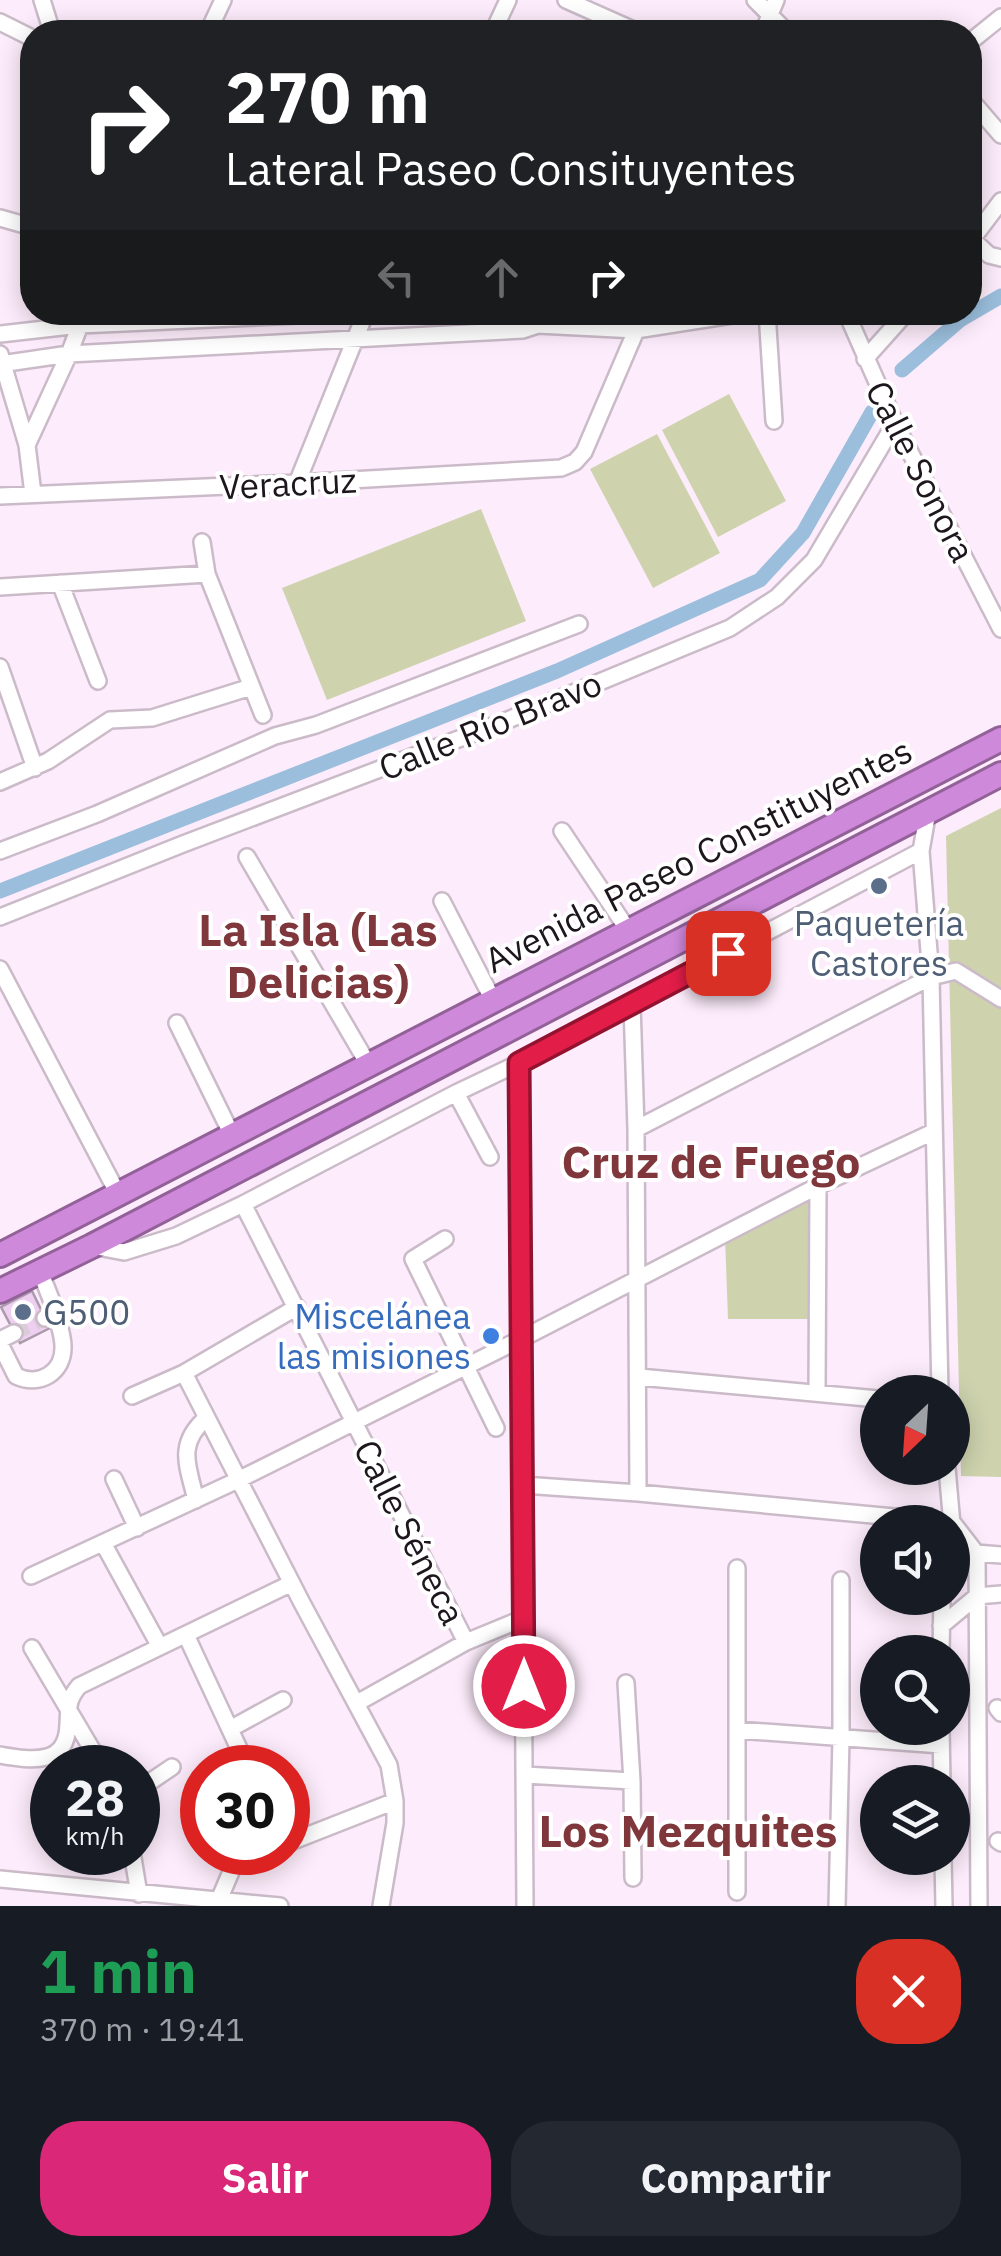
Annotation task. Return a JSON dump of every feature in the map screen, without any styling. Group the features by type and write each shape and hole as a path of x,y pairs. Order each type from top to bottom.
{"highway":[{"name":"Avenida Paseo Constituyentes","path":"1,1251 1001,739"},
{"name":"Avenida Paseo Constituyentes","path":"0,1291 1001,774"}],"street":[{"path":"566,0 611,20"},
{"path":"755,0 774,20"},
{"path":"767,20 776,0"},
{"path":"982,113 1001,135"},
{"path":"982,226 1001,201"},
{"path":"0,334 49,325"},
{"path":"27,445 80,325"},
{"path":"297,483 361,325"},
{"path":"33,494 27,445 1,360 523,330 538,325 636,330 668,325"},
{"path":"636,330 638,325"},
{"path":"768,325 774,421"},
{"name":"Calle Sonora","path":"851,325 893,417 1001,628"},
{"path":"868,365 897,325"},
{"name":"Veracruz","path":"0,496 560,468 575,462 584,452 636,330"},
{"name":"Calle Río Bravo","path":"0,917 503,722 730,628 777,597 814,560 893,417"},
{"path":"202,542 207,574 262,715"},
{"path":"0,588 207,574"},
{"path":"60,583 98,681"},
{"path":"0,851 97,814 275,736 316,725 579,624"},
{"path":"0,667 35,768"},
{"path":"0,782 35,768 110,720 152,718 251,687"},
{"path":"928,811 921,852 931,977 940,1375"},
{"path":"562,831 628,930"},
{"path":"92,1246 124,1252 176,1236 519,1063 921,852"},
{"path":"247,857 368,1064"},
{"path":"442,901 493,1000"},
{"path":"0,968 118,1194"},
{"path":"636,1129 931,977 956,972 1001,999"},
{"path":"632,1004 638,1493"},
{"path":"177,1023 232,1135"},
{"path":"519,1063 525,1906"},
{"path":"456,1093 490,1157"},
{"path":"30,1576 238,1480 818,1186 933,1132"},
{"path":"817,1393 818,1186"},
{"name":"Calle Séneca","path":"243,1204 466,1642"},
{"path":"445,1239 414,1259 496,1428"},
{"path":"5,1339 16,1376 35,1382 60,1364 64,1346 40,1271"},
{"path":"132,1396 184,1373 296,1307"},
{"path":"184,1373 389,1764 396,1801 395,1822 381,1906"},
{"path":"639,1377 860,1397"},
{"path":"196,1500 186,1460 194,1428 206,1418"},
{"path":"114,1479 137,1528"},
{"path":"522,1485 860,1514"},
{"path":"103,1543 160,1645"},
{"path":"970,1545 978,1554 979,1906"},
{"path":"970,1553 1001,1556"},
{"path":"736,1892 737,1568"},
{"path":"836,1906 841,1580"},
{"path":"0,1755 36,1761 52,1756 66,1741 67,1707 79,1686 292,1583"},
{"path":"941,1626 976,1596 1001,1594"},
{"path":"941,1615 941,1635"},
{"path":"357,1703 466,1642 524,1618"},
{"path":"186,1635 237,1745"},
{"path":"32,1648 89,1745"},
{"path":"626,1684 633,1878"},
{"path":"230,1729 284,1700"},
{"path":"737,1730 860,1740"},
{"path":"942,1745 942,1765"},
{"path":"160,1775 172,1767"},
{"path":"525,1775 632,1780"},
{"path":"310,1834 396,1801"},
{"path":"136,1875 139,1894"},
{"path":"219,1900 230,1875"},
{"path":"943,1875 944,1906"},
{"path":"0,1879 280,1906"}],"green space":[{"path":"729,394 786,501 718,537 662,430"},
{"path":"657,434 720,553 653,588 590,469"},
{"path":"481,509 526,621 327,700 282,588"},
{"path":"1001,808 1001,1477 970,1476 970,1375 959,1375 946,836"},
{"path":"813,1193 814,1319 728,1319 725,1237"}],"building":[{"name":"G500","path":"32,1291 50,1328 20,1343 1,1307"}],"waterway":[{"path":"982,307 1001,296"},
{"path":"902,370 954,325"},
{"path":"0,891 557,671 760,580 803,533 872,412"}],"tunnel":[{"path":"14,1333 45,1318"}],"place":[{"name":"Paquetería Castores","path":"879,886"},
{"name":"G500","path":"23,1312"},
{"name":"Miscelánea las misiones","path":"491,1336"}],"district":[{"name":"La Isla (Las Delicias)","path":"318,955"},
{"name":"Cruz de Fuego","path":"711,1161"},
{"name":"Los Mezquites","path":"688,1830"}],"route":[{"path":"524,1686 519,1063 728,953"}]}
